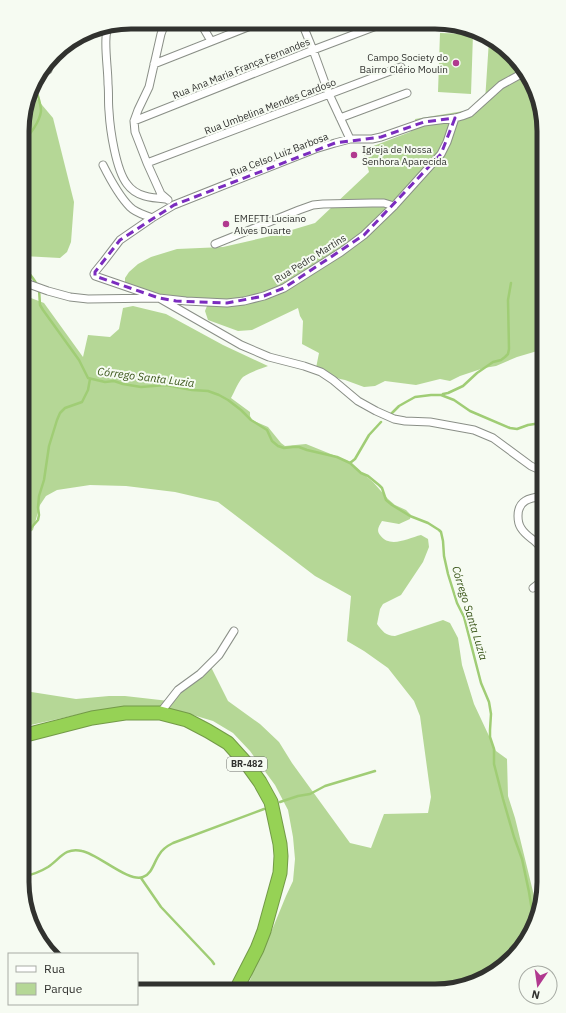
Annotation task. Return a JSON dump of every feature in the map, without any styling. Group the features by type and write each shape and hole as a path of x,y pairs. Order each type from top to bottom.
{"highway":[{"name":"BR-482","path":"29,734 92,718 126,714 160,713 187,720 208,731 228,743 247,764 260,782 271,802 280,844 281,856 280,873 262,937 239,984"}],"street":[{"path":"163,29 149,87 134,121 135,132 157,186 161,194 174,205"},
{"path":"204,29 212,41"},
{"path":"154,64 243,29"},
{"path":"305,29 314,50 329,94 350,140"},
{"name":"Rua Ana Maria França Fernandes","path":"134,121 369,29"},
{"path":"107,32 106,40 108,112 118,166 128,186 144,196 166,199"},
{"name":"Rua Umbelina Mendes Cardoso","path":"147,163 401,67"},
{"name":"Rua Celso Luiz Barbosa","path":"159,298 94,274 120,240 152,218 174,205 315,149 350,140 376,138 424,122 455,118 470,113 501,85 520,74"},
{"path":"340,118 407,93"},
{"name":"Rua Pedro Martins","path":"29,285 70,297 88,300 159,298 186,302 227,303 264,296 284,288 341,252 364,235 394,206 441,154 447,142 455,118"},
{"path":"103,165 115,187 131,208 152,218"},
{"path":"215,244 313,205 384,203 394,206"},
{"path":"159,298 241,345 273,359 304,366 321,372 358,401 376,411 394,419 430,422 474,430 493,438 531,466 537,469"},
{"path":"537,497 524,501 519,508 518,514 520,527 537,543"},
{"path":"533,588 537,585"},
{"path":"160,713 178,690 200,674 219,654 234,631"}],"highlighted area":[{"path":"455,118 441,154 364,235 284,288 264,296 227,303 176,301 159,298 95,276 95,272 120,240 174,205 335,143 381,137 424,122"}],"green space":[{"name":"Campo Society do Bairro Clério Moulin","path":"440,33 467,34 473,36 471,94 438,92"},
{"path":"489,44 502,54 520,74 532,98 536,117 537,351 517,357 496,366 484,368 460,376 450,381 440,379 416,385 385,381 375,386 364,387 324,373 316,368 319,353 302,344 303,321 298,308 252,330 238,331 208,320 205,311 207,306 170,295 134,293 125,287 125,278 129,272 138,264 151,257 177,249 223,247 275,235 315,223 369,172 363,150 410,132 416,126 415,119 482,108 485,101"},
{"path":"34,98 37,99 53,118 74,202 71,242 67,252 60,258 29,256 29,131"},
{"path":"29,297 44,303 83,357 88,335 110,337 119,329 123,308 133,306 166,314 223,345 268,366 243,377 231,398 250,412 252,420 268,427 285,446 306,444 348,461 373,482 395,505 406,510 411,515 410,519 399,524 382,521 378,531 384,539 394,542 421,535 428,539 429,547 423,562 401,595 383,604 380,609 377,624 384,633 395,636 443,620 450,623 458,638 462,665 474,704 496,751 507,759 508,796 515,818 535,901 532,915 527,927 516,944 497,963 480,974 468,979 449,983 248,984 254,964 260,959 293,881 295,859 288,810 275,785 250,751 233,733 213,721 176,710 147,706 98,710 29,725 29,692 76,699 125,696 169,701 211,667 228,701 260,724 279,742 292,763 350,843 371,848 384,814 428,813 431,797 420,716 414,701 388,668 347,641 351,596 315,576 218,502 175,492 126,486 90,485 57,490 46,496 40,505 33,530 29,533"}],"waterway":[{"name":"Córrego Santa Luzia","path":"29,136 39,119 41,111 37,92"},
{"name":"Córrego Santa Luzia","path":"29,274 37,285"},
{"path":"443,394 463,386 477,373 493,362 501,360 508,354 508,300 511,283"},
{"name":"Córrego Santa Luzia","path":"39,289 40,305 79,360 88,378 105,382 114,381 141,387 166,385 192,390 208,391 219,395 241,410 251,420 267,430 272,441 278,446 284,448 299,447 337,457 350,463 361,473 368,476 379,485 382,488 386,500 392,505 410,516 428,523 441,532 448,574 457,603 464,617 481,683 489,702 491,714 490,737 494,749 494,764 514,837 522,859 532,913"},
{"path":"29,530 38,520 39,496 44,480 49,446 57,420 60,413 65,408 82,402 88,390 90,379"},
{"path":"391,414 399,406 415,397 441,395 454,400 470,411 510,428 517,429 537,424"},
{"path":"350,463 355,459 369,435 381,422"},
{"path":"280,802 310,794 325,786 375,771"},
{"path":"29,875 48,867 63,854 76,850 89,853 130,876 137,878 143,877 149,873 160,853 169,845 264,809"},
{"path":"141,878 161,907 214,964"}],"place":[{"name":"Campo Society do Bairro Clério Moulin","path":"456,63"},
{"name":"Igreja de Nossa Senhora Aparecida","path":"354,155"},
{"name":"EMEFTI Luciano Alves Duarte","path":"226,224"}]}
